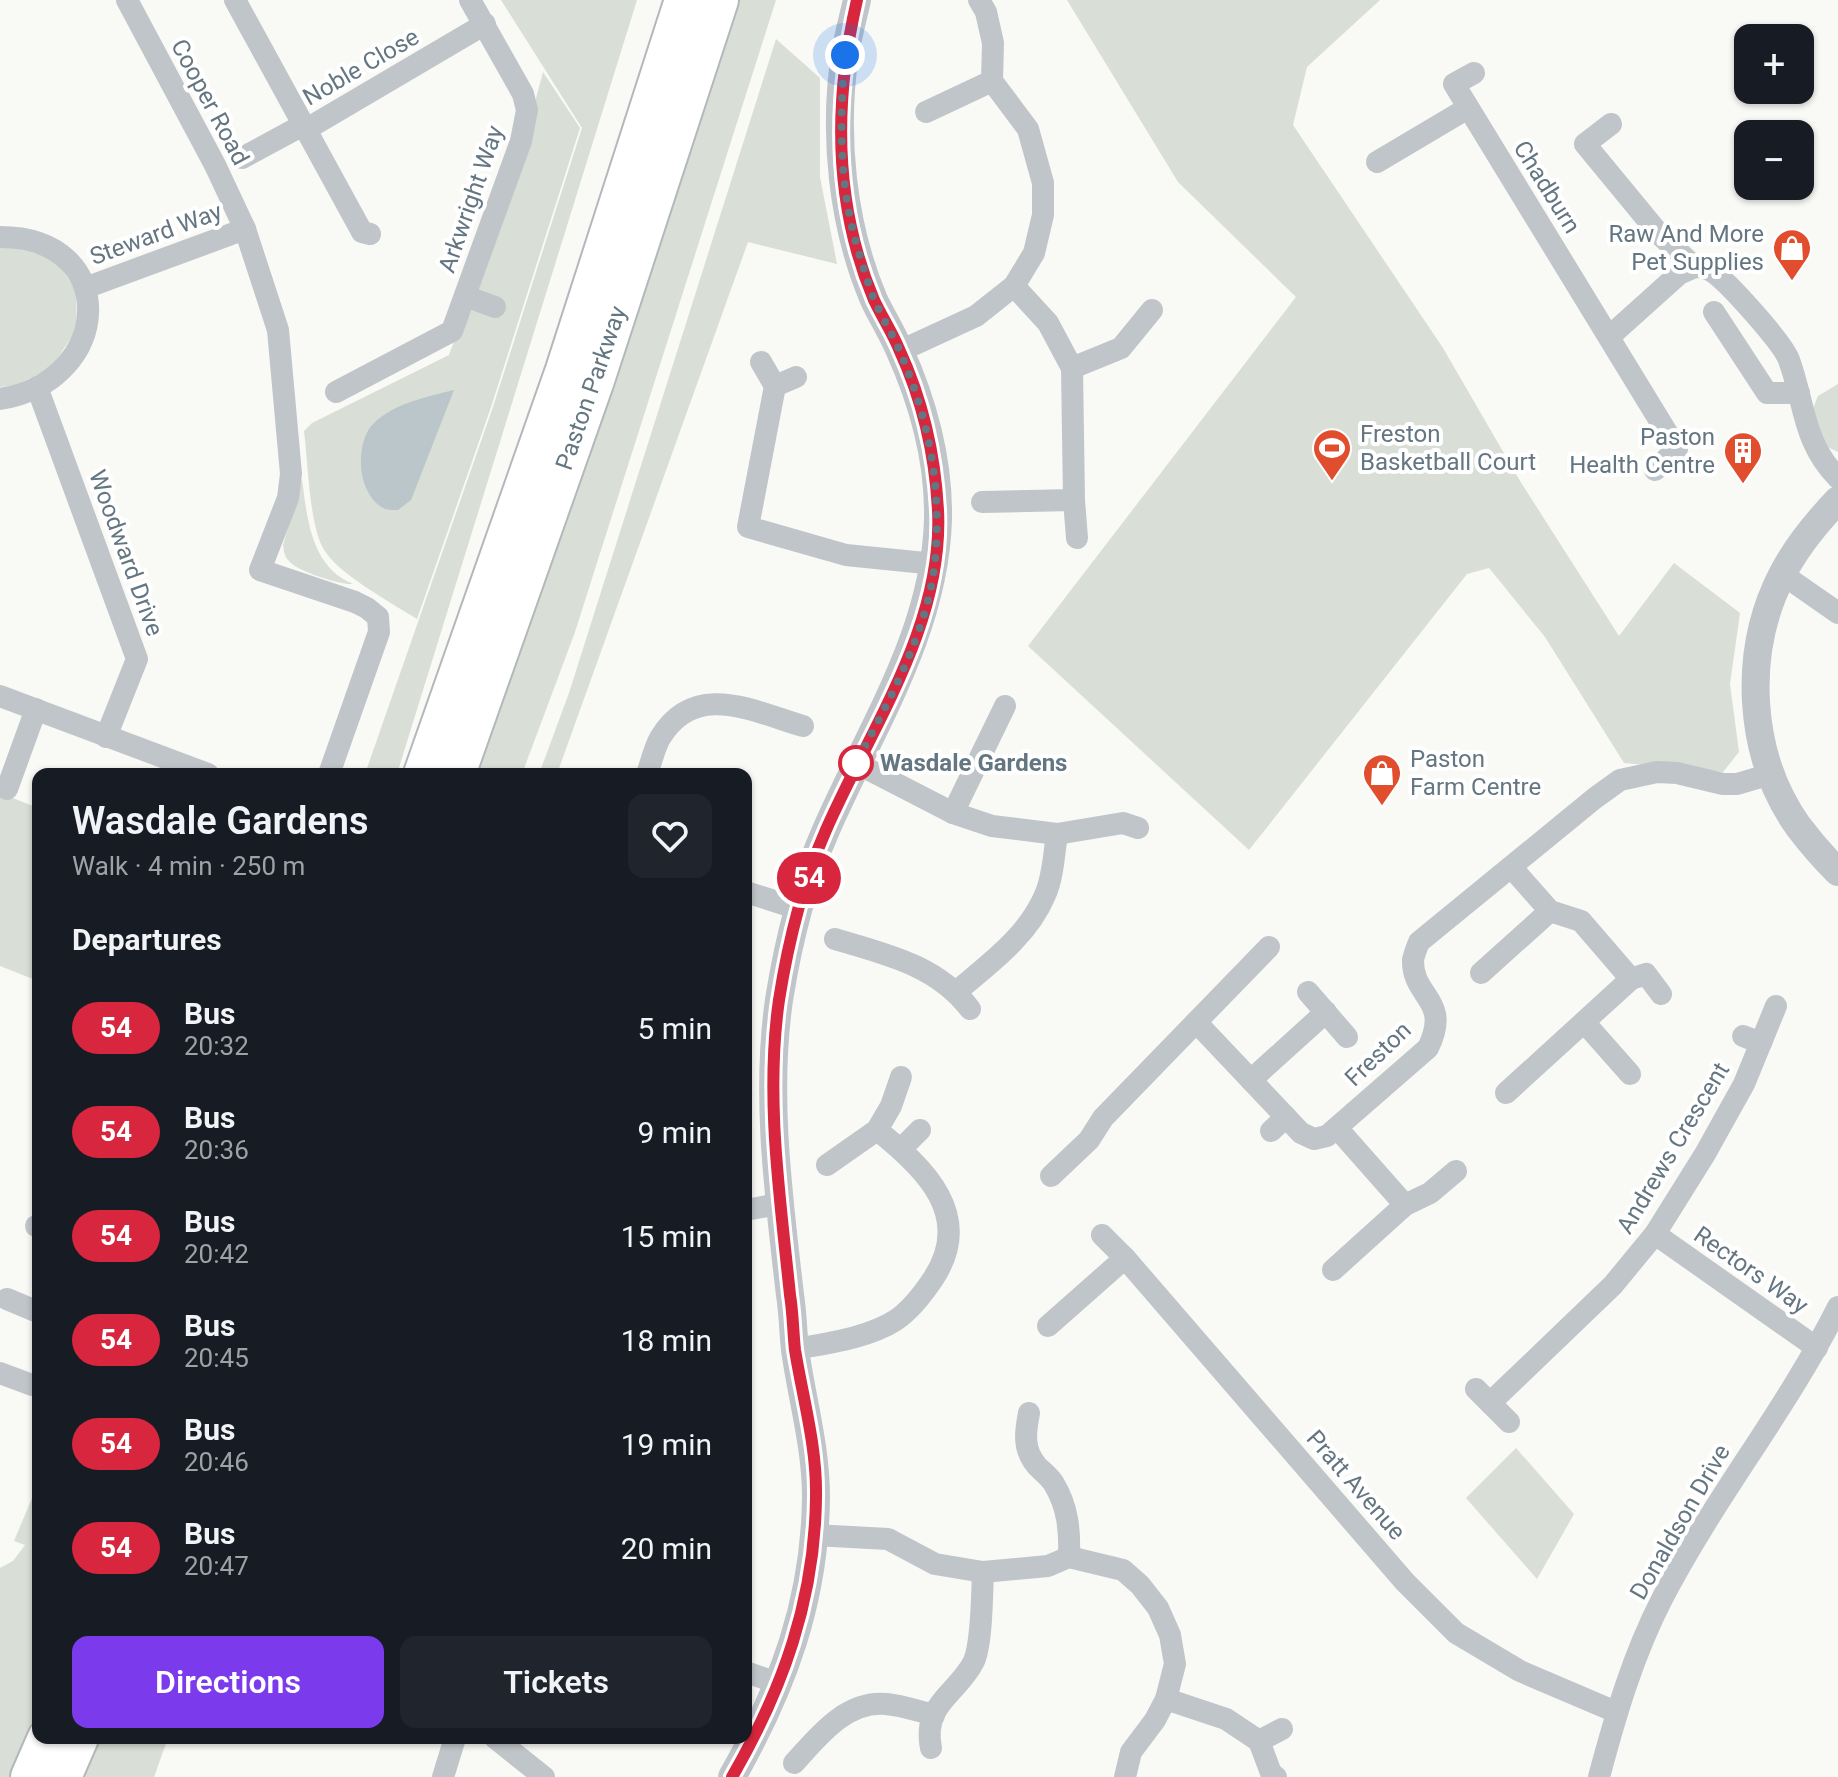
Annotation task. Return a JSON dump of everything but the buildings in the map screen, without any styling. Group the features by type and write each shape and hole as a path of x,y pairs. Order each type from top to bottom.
{"highway":[{"name":"Paston Parkway","path":"425,768 565,370 684,0"},
{"name":"Paston Parkway","path":"458,768 594,383 719,0"},
{"path":"30,1777 44,1744"},
{"path":"62,1777 76,1744"}],"street":[{"name":"Cooper Road","path":"127,0 215,165 245,229 278,330 291,474 288,498 260,570 355,602 378,617 379,632 331,768"},
{"name":"Noble Close","path":"235,0 362,232 370,234"},
{"name":"Arkwright Way","path":"336,392 452,331 521,141 527,110 523,94 470,0"},
{"path":"752,1741 780,1684 805,1603 814,1535 815,1474 795,1349 778,1204 774,1071 779,1000 799,909 823,836 900,674 923,616 935,564 938,514 931,444 922,406 900,351 873,298 848,214 841,162 841,105 845,55 857,0"},
{"path":"900,351 976,316 1014,286 1034,253 1043,215 1043,183 1028,129 992,81 993,43 986,12 979,0"},
{"name":"Noble Close","path":"242,158 304,127 485,24"},
{"name":"Chadburn","path":"1474,73 1454,84 1677,449 1655,470"},
{"path":"926,112 992,81"},
{"path":"1377,162 1468,108"},
{"path":"1611,124 1585,144 1660,235 1695,267"},
{"name":"Steward Way","path":"85,288 245,229"},
{"path":"0,237 34,241 60,253 85,288 90,313 83,342 69,363 37,387 14,397 0,399"},
{"path":"1610,336 1679,274 1703,267 1721,279 1780,344 1789,360 1811,441 1824,463 1838,478"},
{"path":"1014,286 1048,323 1072,368 1077,538"},
{"path":"465,296 495,307"},
{"path":"1072,368 1121,348 1130,326 1152,310"},
{"path":"1714,312 1767,393 1799,393"},
{"path":"761,362 785,382 748,527 846,555 935,564"},
{"name":"Woodward Drive","path":"37,387 137,659 106,737"},
{"path":"982,502 1074,500"},
{"path":"1838,500 1814,525 1782,574 1764,622 1756,670 1757,720 1761,746 1771,774 1798,825 1838,872"},
{"path":"1782,574 1838,613"},
{"path":"0,696 191,768"},
{"path":"649,768 660,739 679,715 701,705 721,703 803,726"},
{"path":"953,813 1005,706"},
{"path":"7,789 36,709"},
{"path":"856,763 953,813 992,826 1057,834 1123,823 1138,828"},
{"name":"Freston","path":"1337,1128 1428,1048 1437,1030 1435,1010 1417,977 1413,960 1419,942 1620,780 1657,772 1677,773 1706,782 1737,784 1771,774"},
{"path":"835,939 915,963 963,1000 1031,921 1046,894 1057,834"},
{"path":"1511,867 1550,911 1581,921 1631,979"},
{"path":"752,894 799,909"},
{"path":"1481,973 1550,911"},
{"path":"1051,1176 1089,1140 1103,1118 1269,947"},
{"path":"1506,1093 1631,979 1646,974 1661,994"},
{"path":"1308,992 1347,1037"},
{"name":"Andrews Crescent","path":"1509,1422 1483,1396 1549,1349 1613,1285 1655,1234 1744,1084 1752,1039 1776,1006"},
{"path":"1251,1080 1326,1012"},
{"path":"1196,1022 1251,1080 1279,1124 1314,1139 1327,1136 1337,1128 1405,1205"},
{"path":"1584,1022 1630,1074"},
{"path":"827,1165 877,1130 891,1106 901,1077"},
{"path":"795,1349 870,1332 896,1320 921,1298 943,1264 950,1233 943,1204 930,1179 877,1130"},
{"path":"901,1149 920,1130"},
{"path":"1333,1270 1405,1205 1430,1193 1456,1171"},
{"path":"752,1209 778,1204"},
{"name":"Rectors Way","path":"1655,1234 1817,1348"},
{"name":"Pratt Avenue","path":"1102,1235 1405,1582 1456,1633 1520,1671 1616,1712"},
{"path":"1048,1326 1125,1258"},
{"path":"7,1299 32,1309"},
{"name":"Donaldson Drive","path":"1599,1777 1616,1712 1661,1601 1713,1508 1817,1348 1838,1307"},
{"path":"0,1373 32,1385"},
{"path":"1029,1413 1024,1439 1034,1463 1053,1481 1064,1503 1070,1533 1069,1557"},
{"path":"814,1535 888,1539 935,1564 983,1572 1048,1566 1069,1557 1123,1570 1158,1608 1170,1635 1175,1664 1166,1699 1131,1752 1125,1777"},
{"path":"931,1748 928,1732 937,1707 975,1660 983,1572"},
{"path":"752,1674 780,1684"},
{"path":"1166,1699 1226,1719 1259,1741 1271,1773 1276,1777"},
{"path":"794,1763 832,1722 859,1708 884,1703 934,1715"},
{"path":"1259,1741 1282,1729"},
{"path":"443,1777 453,1744"},
{"path":"503,1744 544,1777"},
{"path":"732,1777 750,1744"}],"shaded area":[{"path":"501,0 637,0 399,768 367,768 493,407 582,128"},
{"path":"735,0 776,0 575,632 524,768 474,768 611,395"},
{"path":"1067,0 1380,0 1307,67 1293,125 1443,348 1520,481 1619,636 1674,563 1740,613 1730,684 1739,752 1723,772 1624,763 1545,637 1489,568 1467,574 1249,850 1028,646 1296,297 1178,182"},
{"path":"776,39 820,78 820,177 837,264 748,242 559,768 541,768 569,693"},
{"path":"543,72 580,128 491,407 417,619 352,577 323,548 312,508 304,431 312,423 449,355 519,162"},
{"path":"0,245 53,257 76,290 77,329 51,368 16,385 0,387"},
{"path":"1838,384 1838,452 1823,445 1809,418 1818,396"},
{"path":"454,390 411,500 398,510 385,509 369,493 364,482 361,456 367,433 381,417 401,406"},
{"path":"302,479 309,525 320,554 339,576 353,584 312,574 296,567 286,557 283,545"},
{"path":"0,793 32,806 32,979 0,966"},
{"path":"1516,1448 1574,1514 1537,1579 1466,1498"},
{"path":"32,1498 32,1744 35,1744 21,1777 0,1777 0,1568 13,1561 25,1545 14,1541"},
{"path":"97,1744 166,1744 154,1777 83,1777"}],"bus line":[{"name":"54","path":"752,1741 780,1684 805,1603 816,1497 811,1433 795,1349 778,1204 774,1071 779,1000 799,909 823,836 900,674 923,616 935,564 938,514 931,444 922,406 900,351 873,298 848,214 841,162 841,105 845,55 857,0"},
{"name":"54","path":"732,1777 750,1744"}],"place":[{"name":"Raw And More Pet Supplies","path":"1792,282"},
{"name":"Freston Basketball Court","path":"1332,482"},
{"name":"Paston Health Centre","path":"1743,485"},
{"name":"Wasdale Gardens","path":"856,763"},
{"name":"Paston Farm Centre","path":"1382,807"}],"route":[{"path":"845,55 841,162 848,214 873,298 900,351 922,406 931,444 938,514 935,564 923,616 900,674 856,763"}]}
